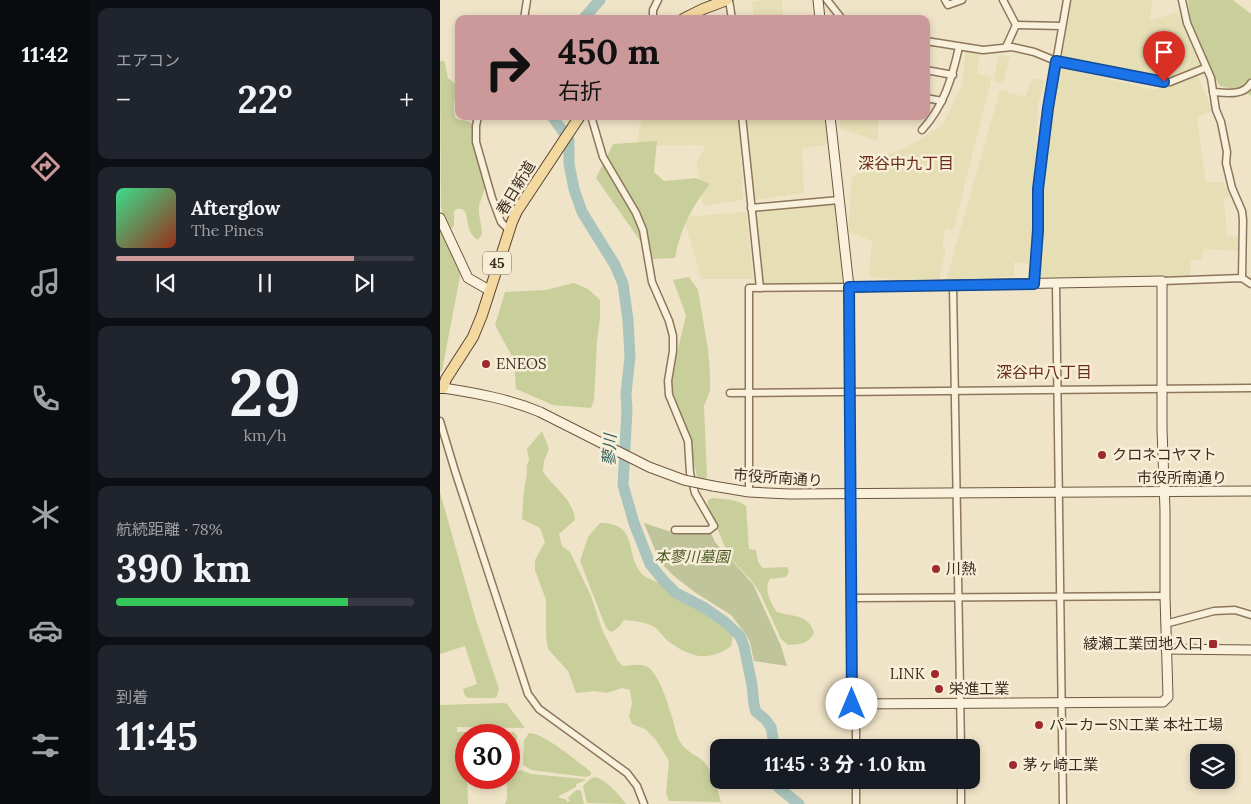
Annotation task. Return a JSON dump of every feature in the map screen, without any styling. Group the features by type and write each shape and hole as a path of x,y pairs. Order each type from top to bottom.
{"main road":[{"path":"692,15 728,0"},
{"name":"春日新道","path":"441,391 446,379 473,336 482,315 509,230 518,211 577,120"}],"street":[{"path":"525,15 527,0"},
{"path":"653,15 653,10 658,0"},
{"path":"728,0 731,15"},
{"path":"818,0 820,15"},
{"path":"827,0 839,15"},
{"path":"945,0 948,5 962,0"},
{"path":"1004,0 1016,25"},
{"path":"1034,284 1038,230 1038,189 1048,108 1067,0"},
{"path":"1182,0 1187,23 1211,78 1216,110 1221,122 1227,152 1226,163 1232,188 1242,211 1242,278"},
{"path":"1016,25 1062,26"},
{"path":"1006,47 1016,25"},
{"path":"930,42 983,50 1006,47 1034,52 1056,61 1164,82 1170,82 1205,68"},
{"path":"922,130 942,101 953,75 959,47"},
{"path":"930,71 953,75"},
{"path":"1213,92 1234,93 1248,88 1251,83"},
{"path":"930,99 942,101"},
{"path":"477,120 476,142 492,198 500,222 509,230"},
{"path":"592,120 602,157 636,213 643,230 652,282 669,321 673,336 673,351 668,381 669,394 688,441 690,473 694,493 714,526 709,530 675,530"},
{"path":"742,120 760,288"},
{"path":"830,120 849,287 852,495 852,704 856,715 856,739"},
{"path":"751,208 839,200"},
{"path":"440,218 468,278 489,290"},
{"path":"748,492 749,288 1056,284 1242,278 1251,284"},
{"path":"852,704 1163,702 1166,700 1168,697 1168,666 1166,649 1161,389 1162,281"},
{"path":"1056,284 1062,804"},
{"path":"953,286 961,739"},
{"path":"730,393 1251,388"},
{"name":"市役所南通り","path":"441,391 493,397 522,404 649,467 684,480 748,492 852,495 1251,491"},
{"path":"440,421 454,471 528,694 539,709 633,779 644,804"},
{"path":"852,598 1165,596"},
{"path":"1166,624 1214,611 1235,610 1251,616"},
{"path":"1166,649 1251,650"},
{"path":"856,789 856,804"},
{"path":"961,789 961,804"}],"shaded area":[{"path":"782,0 783,15 754,15 752,2"},
{"path":"1071,0 1152,0 1150,21 1177,12 1202,66 1172,80 1165,80 1062,56"},
{"path":"966,50 980,53 977,73 992,78 953,230 946,228 942,247 946,249 939,279 896,280 869,276 872,241 848,232 852,178 880,157 906,148 943,125 962,85"},
{"path":"999,55 1010,56 1003,83 993,81"},
{"path":"1059,67 1154,90 1198,76 1212,110 1197,118 1206,182 1222,182 1233,197 1224,199 1227,236 1240,237 1239,251 1203,249 1202,260 1191,260 1190,276 1038,280 1042,182"},
{"path":"1033,78 1045,81 1038,105 1031,264 1014,262 1014,276 946,281 1000,90 1025,97"},
{"path":"641,120 739,120 743,200 703,206 697,162 706,145 636,146"},
{"path":"745,120 827,120 829,144 802,149 804,193 754,200"},
{"path":"839,120 878,120 878,141 840,129"},
{"path":"838,203 842,283 762,285 756,210"},
{"path":"746,212 753,279 701,279 684,217"}],"green space":[{"path":"1188,0 1233,0 1251,14 1251,96 1247,93 1220,86 1202,58 1191,27"},
{"path":"442,60 445,62 448,78 455,84 455,120 472,124 480,142 486,165 487,177 479,210 482,234 478,240 471,234 465,211 457,209 454,211 454,226 452,228 449,227 443,216 441,206 440,62"},
{"path":"657,141 654,172 664,181 696,178 710,184 697,201 688,219 680,237 675,258 653,259 596,178 613,144"},
{"path":"440,227 461,271 442,371 440,372"},
{"path":"689,277 698,290 710,373 710,391 704,406 707,475 704,490 700,490 692,455 672,390 671,379 686,315 673,280"},
{"path":"574,283 588,289 600,300 594,400 591,408 553,405 516,389 514,360 495,325 505,292 546,290"},
{"path":"542,431 549,449 544,461 543,472 563,494 574,513 575,520 559,534 562,546 570,552 591,596 603,632 618,661 623,666 643,665 649,668 656,676 664,693 681,743 706,764 710,771 710,789 717,789 721,802 669,801 666,793 669,761 656,740 645,729 632,724 629,716 632,704 630,690 622,688 607,693 595,691 576,693 568,671 548,649 546,600 535,570 535,560 545,542 540,528 522,519 529,460 527,449"},
{"path":"440,492 476,620 499,689 495,698 469,698 465,696 463,689 477,684 465,646 440,654"},
{"path":"712,498 735,501 746,506 749,549 756,550 758,562 763,568 787,567 789,572 786,577 770,579 767,587 769,596 777,612 800,617 808,622 814,633 807,641 788,645 781,639 760,593 752,581 729,557 708,506 708,500"},
{"path":"600,523 614,525 622,529 627,536 635,563 648,578 681,594 726,624 732,634 731,646 715,655 699,656 676,647 651,625 624,620 618,628 611,632 606,628 580,561 588,537"},
{"name":"本蓼川墓園","path":"644,523 674,533 710,531 715,542 753,584 781,646 787,666 754,661 750,642 731,615 696,593 675,577 660,562"},
{"path":"504,703 507,704 525,728 520,728 520,724 455,724 455,789 468,789 468,804 440,804 440,705"},
{"path":"529,733 543,738 561,749 591,772 591,775 586,777 531,770 523,765 524,740"},
{"path":"520,770 531,774 586,780 576,784 576,787 559,796 559,798 566,799 567,802 570,801 568,798 576,790 579,790 581,791 584,804 505,804 507,789 520,789"},
{"path":"595,777 608,784 626,804 587,803 583,786"}],"waterway":[{"name":"蓼川","path":"587,15 600,0"},
{"name":"蓼川","path":"555,120 569,140 569,164 574,189 582,212 615,265 623,284 628,320 630,357 626,393 627,410 623,485 634,523 650,564 663,580 676,593 705,608 725,622 740,636 744,646 756,712 771,727 773,739"},
{"name":"蓼川","path":"780,789 799,804"}],"place":[{"name":"ENEOS","path":"486,364"},
{"name":"クロネコヤマト","path":"1102,455"},
{"name":"川熱","path":"936,569"},
{"name":"綾瀬工業団地入口","path":"1213,644"},
{"name":"LINK","path":"935,674"},
{"name":"栄進工業","path":"939,689"},
{"name":"パーカーSN工業 本社工場","path":"1039,725"},
{"name":"茅ヶ崎工業","path":"1013,765"}],"district":[{"name":"深谷中九丁目","path":"906,163"},
{"name":"深谷中八丁目","path":"1044,372"}],"route":[{"path":"852,704 849,287 1034,284 1038,230 1038,189 1056,61 1164,82"}]}
